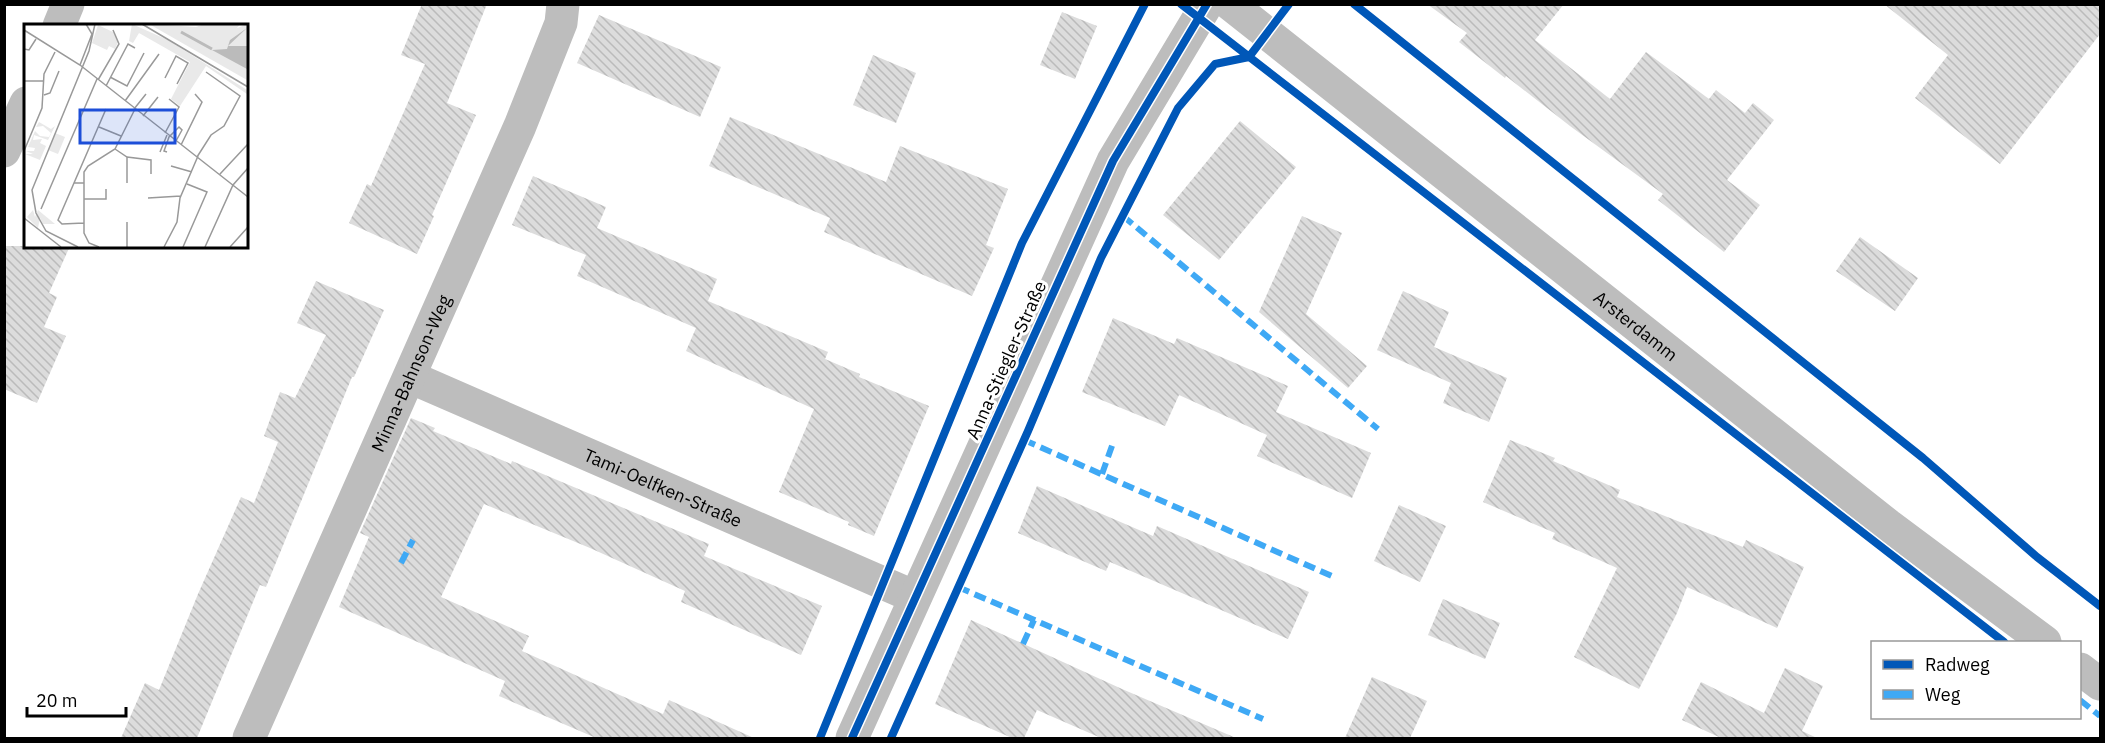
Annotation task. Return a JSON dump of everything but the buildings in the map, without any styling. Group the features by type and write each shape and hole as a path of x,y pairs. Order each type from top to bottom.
{"street":[{"path":"60,24 68,4"},
{"name":"Minna-Bahnson-Weg","path":"249,738 520,126 561,23 563,4"},
{"name":"Anna-Stiegler-Straße","path":"852,738 1113,161 1207,4"},
{"name":"Arsterdamm","path":"1230,4 1881,519 2044,641"},
{"path":"4,151 24,107"},
{"name":"Tami-Oelfken-Straße","path":"410,377 915,597"},
{"path":"2081,670 2100,684"}],"marked path":[{"path":"1123,216 1378,429"},
{"path":"1024,440 1334,577"},
{"path":"1102,474 1113,443"},
{"path":"401,563 413,540"},
{"path":"958,587 1263,719"},
{"path":"1023,644 1034,620"},
{"path":"2081,701 2100,716"}],"cycle path":[{"path":"820,738 1022,243 1145,4"},
{"path":"1181,4 2003,641"},
{"path":"852,738 1113,161 1207,4"},
{"path":"891,738 1028,431 1101,258 1178,108 1215,64 1249,57 1289,4"},
{"path":"1354,4 1923,458 2037,557 2100,606"}]}
